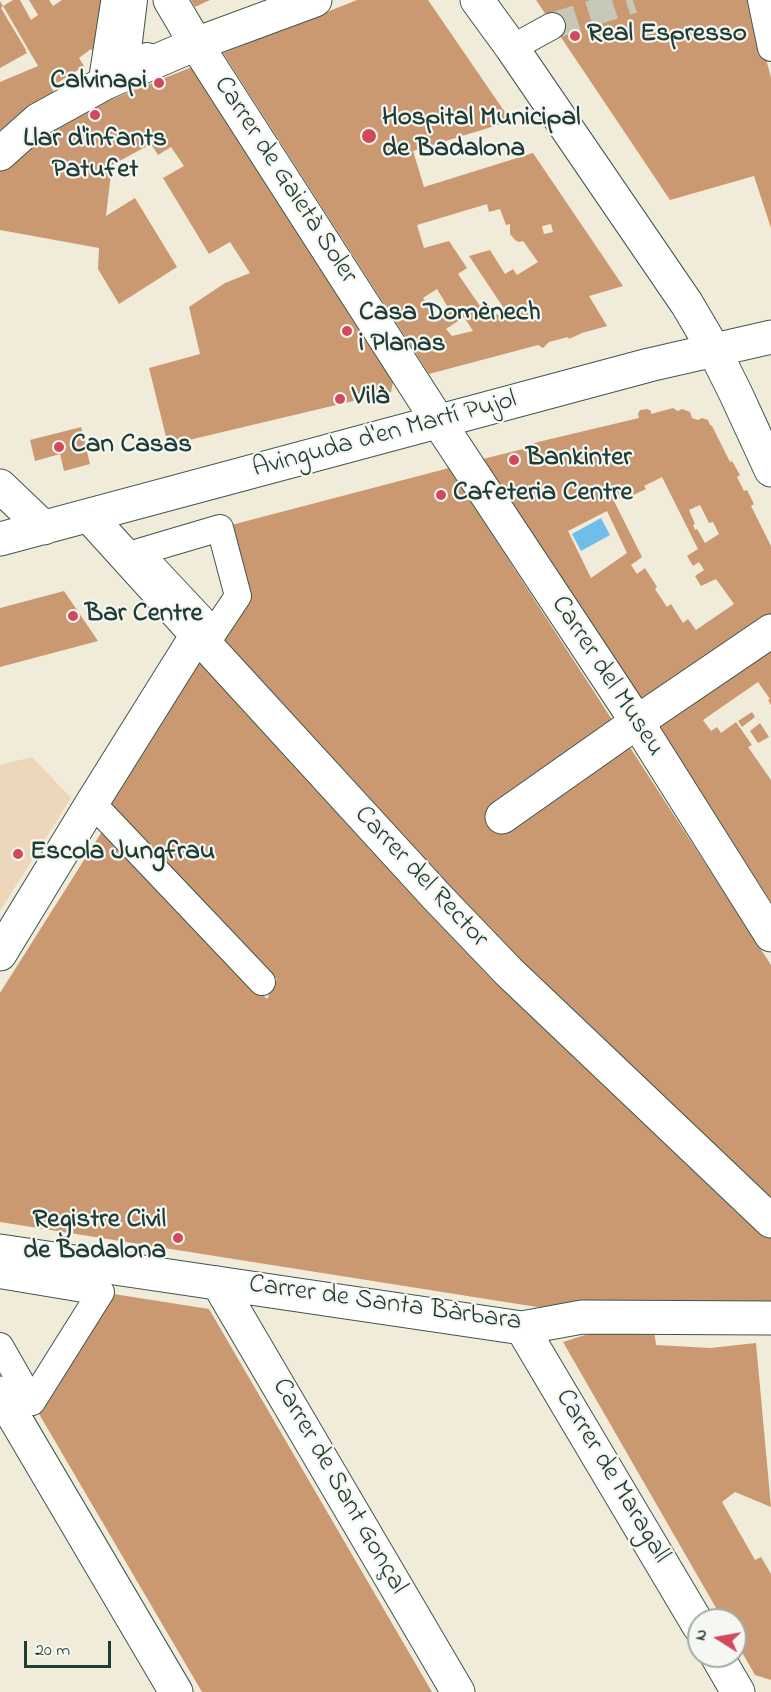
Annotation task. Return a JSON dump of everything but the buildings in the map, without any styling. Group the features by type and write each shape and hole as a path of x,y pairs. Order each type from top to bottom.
{"street":[{"path":"105,83 118,0"},
{"path":"134,0 126,66 182,41 156,0"},
{"name":"Carrer de Gaietà Soler","path":"170,0 438,421"},
{"path":"0,154 38,120 105,83 196,44 315,0"},
{"path":"477,0 687,304 714,350 771,470"},
{"path":"761,0 771,48"},
{"path":"512,48 552,26"},
{"name":"Avinguda d'en Martí Pujol","path":"0,539 648,365 771,337"},
{"name":"Carrer del Museu","path":"438,421 637,722 771,935"},
{"path":"0,486 44,528"},
{"name":"Carrer del Rector","path":"89,516 430,889 509,972 771,1221"},
{"path":"502,817 771,631"},
{"path":"0,954 197,635"},
{"path":"92,803 262,982"},
{"name":"Carrer de Santa Bàrbara","path":"0,1251 522,1328 582,1317 771,1318"},
{"path":"0,1275 101,1292 32,1402 0,1346"},
{"name":"Carrer de Sant Gonçal","path":"218,1283 459,1692"},
{"name":"Carrer de Maragall","path":"522,1328 688,1608"},
{"path":"0,1393 176,1692"},
{"path":"724,1668 738,1692"}],"shaded area":[{"name":"Escola Jungfrau","path":"32,757 71,798 0,911 0,765"}],"water":[{"path":"601,518 610,535 581,551 572,534"}],"tunnel":[{"path":"552,26 633,0"}],"place":[{"name":"Real Espresso","path":"575,36"},
{"name":"Calvinapi","path":"159,83"},
{"name":"Llar d'infants Patufet","path":"95,115"},
{"name":"Hospital Municipal de Badalona","path":"369,136"},
{"name":"Casa Domènech i Planas","path":"347,331"},
{"name":"Vilà","path":"340,399"},
{"name":"Can Casas","path":"59,447"},
{"name":"Bankinter","path":"514,460"},
{"name":"Cafeteria Centre","path":"441,495"},
{"name":"Bar Centre","path":"73,616"},
{"name":"Escola Jungfrau","path":"18,854"},
{"name":"Registre Civil de Badalona","path":"178,1238"}]}
